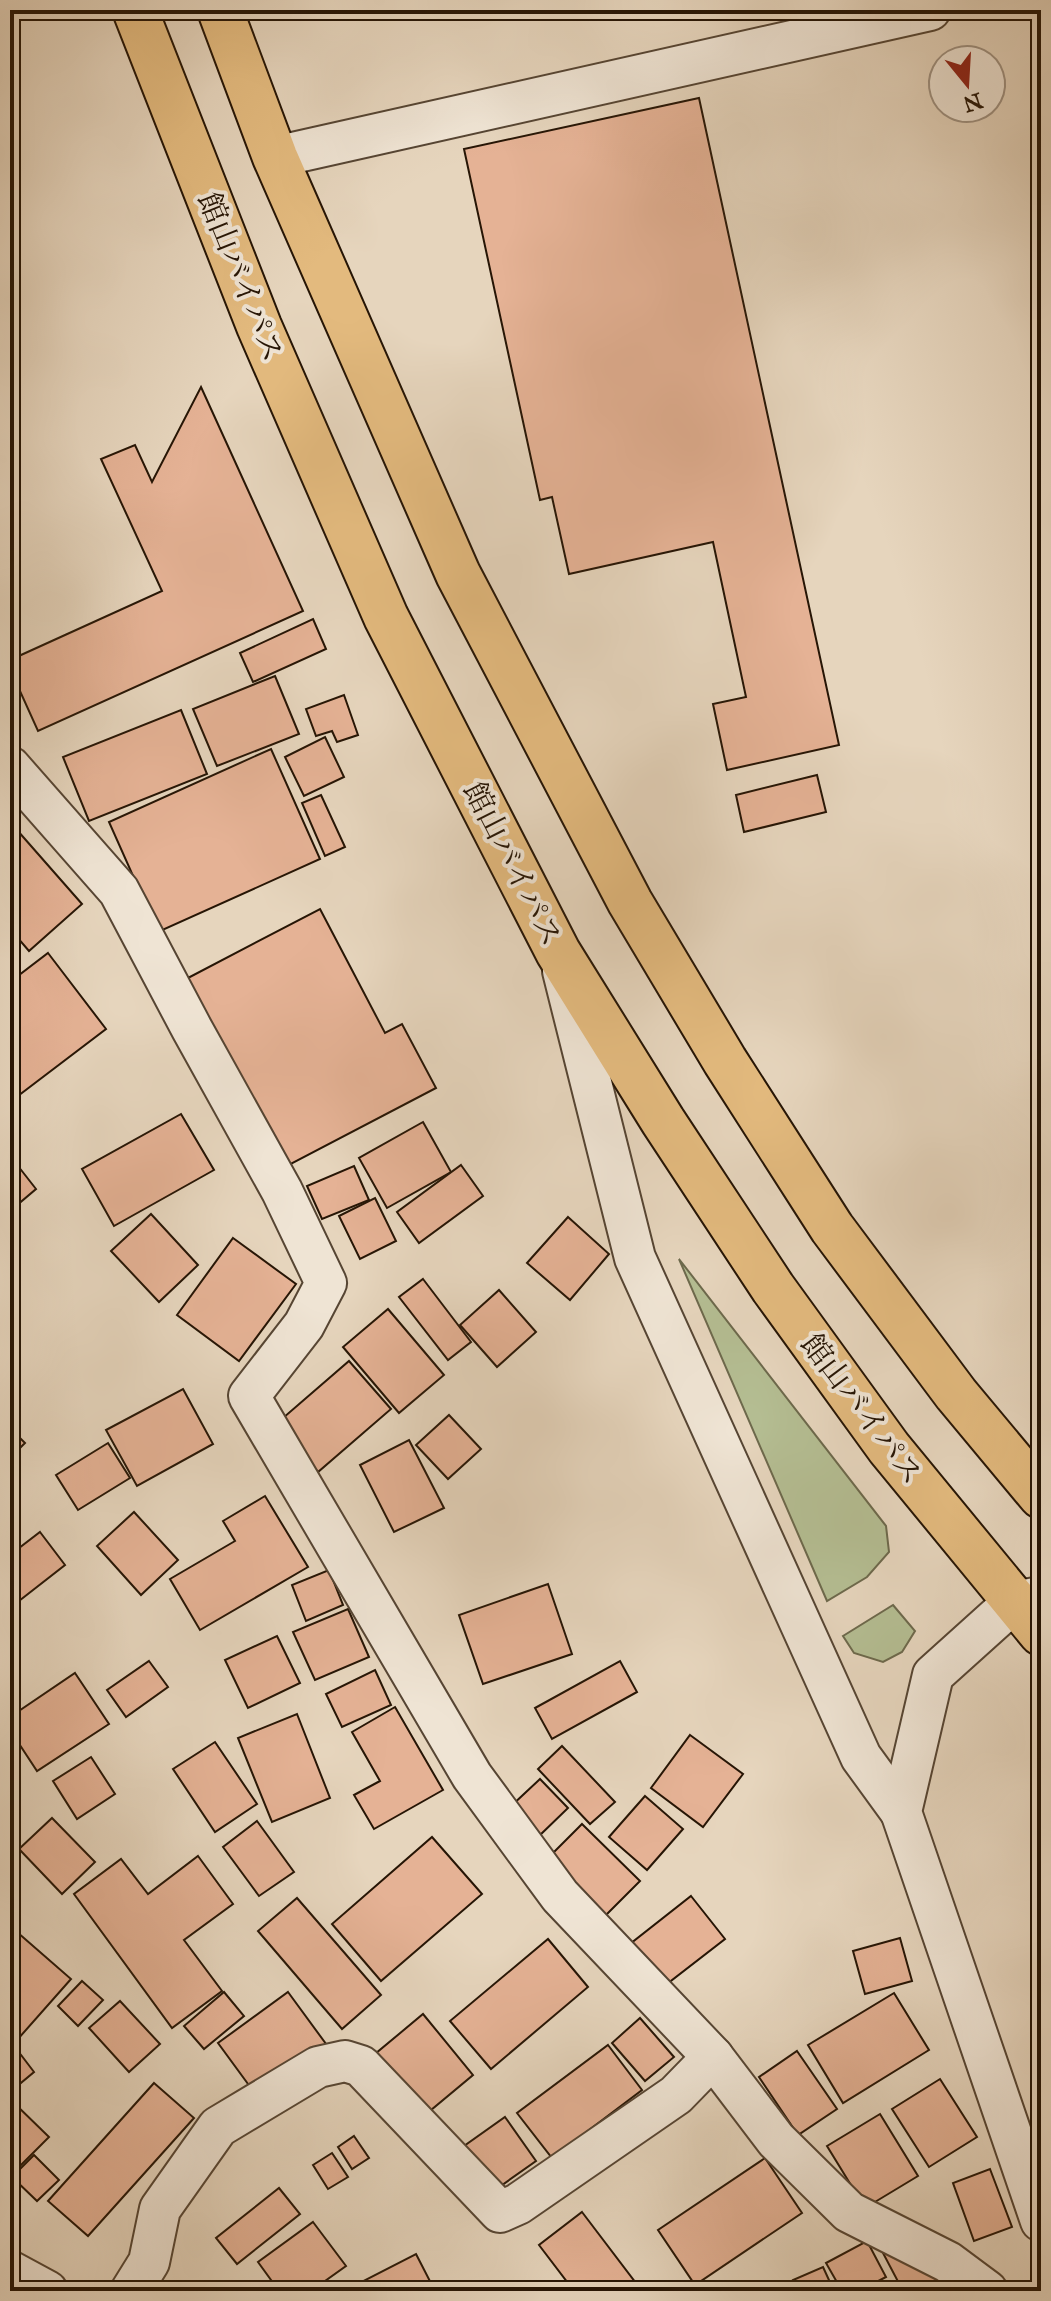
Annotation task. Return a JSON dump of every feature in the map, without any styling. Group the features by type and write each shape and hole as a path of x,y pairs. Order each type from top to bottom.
{"highway":[{"name":"館山バイパス","path":"135,10 259,326 386,617 558,952 663,1121 773,1288 889,1448 1032,1611"},
{"path":"220,10 275,157 458,574 630,902 725,1061 832,1228 956,1394 1041,1496"}],"street":[{"path":"275,157 930,10"},
{"path":"10,767 119,891 282,1191 326,1283 304,1325 249,1396 472,1776 560,1896 713,2057 776,2140 849,2212 948,2262 987,2291"},
{"path":"558,952 635,1258 861,1757 901,1812 1041,2221"},
{"path":"901,1812 933,1675 1032,1611"},
{"path":"131,2291 149,2262 160,2209 218,2127 318,2067 345,2061 361,2066 500,2212 518,2204 676,2095 713,2057"},
{"path":"10,2271 47,2291"}],"green space":[{"path":"679,1259 886,1526 889,1552 867,1577 827,1601"},
{"path":"893,1605 915,1631 902,1652 883,1662 854,1653 843,1636"}],"building":[{"path":"699,98 839,745 727,770 713,704 746,697 713,542 569,574 552,497 540,500 464,149"},
{"path":"201,387 303,611 38,731 10,669 10,660 162,591 101,459 135,445 152,482"},
{"path":"313,619 326,649 253,682 240,653"},
{"path":"275,676 299,734 217,766 193,709"},
{"path":"344,695 358,735 337,742 332,731 316,736 306,709"},
{"path":"181,710 207,774 89,821 63,757"},
{"path":"325,737 344,777 304,796 285,757"},
{"path":"271,749 320,859 158,932 109,822"},
{"path":"817,775 826,812 744,832 736,795"},
{"path":"321,795 345,847 325,856 302,803"},
{"path":"10,822 82,904 29,951 10,929"},
{"path":"320,909 385,1033 402,1024 436,1088 285,1167 186,979"},
{"path":"48,953 106,1029 10,1102 10,982"},
{"path":"181,1114 214,1170 114,1226 82,1169"},
{"path":"423,1122 451,1172 387,1208 359,1158"},
{"path":"10,1158 36,1189 10,1211"},
{"path":"461,1165 483,1196 419,1243 397,1212"},
{"path":"354,1166 369,1200 322,1219 307,1186"},
{"path":"375,1198 396,1241 360,1259 339,1216"},
{"path":"151,1214 198,1265 159,1302 111,1251"},
{"path":"568,1217 609,1254 570,1300 527,1263"},
{"path":"233,1238 296,1284 239,1361 177,1315"},
{"path":"423,1279 471,1342 448,1360 399,1297"},
{"path":"10,1280 19,1291 10,1298"},
{"path":"499,1290 536,1332 497,1367 460,1325"},
{"path":"388,1309 444,1375 399,1413 343,1347"},
{"path":"349,1361 391,1409 318,1472 276,1424"},
{"path":"183,1389 213,1444 137,1486 106,1430"},
{"path":"449,1415 481,1449 448,1479 416,1445"},
{"path":"10,1428 25,1443 10,1458"},
{"path":"409,1440 444,1508 394,1532 360,1465"},
{"path":"108,1443 130,1478 78,1510 56,1475"},
{"path":"265,1496 308,1567 200,1630 170,1579 235,1541 223,1521"},
{"path":"134,1512 178,1560 141,1595 97,1546"},
{"path":"40,1532 65,1565 10,1608 10,1555"},
{"path":"329,1570 343,1605 306,1621 292,1585"},
{"path":"548,1584 572,1654 483,1684 459,1615"},
{"path":"348,1609 369,1657 315,1680 293,1632"},
{"path":"277,1636 300,1683 248,1708 225,1660"},
{"path":"149,1661 168,1687 126,1717 107,1690"},
{"path":"620,1661 637,1692 552,1739 535,1708"},
{"path":"375,1670 391,1705 342,1727 326,1694"},
{"path":"75,1673 109,1724 37,1771 10,1730 10,1717"},
{"path":"395,1707 443,1790 374,1829 354,1795 380,1781 352,1732"},
{"path":"297,1714 330,1798 272,1822 238,1738"},
{"path":"690,1735 743,1774 703,1827 651,1788"},
{"path":"215,1742 257,1804 215,1832 173,1769"},
{"path":"562,1746 615,1802 590,1824 538,1769"},
{"path":"91,1757 115,1794 77,1819 53,1781"},
{"path":"540,1779 568,1808 538,1837 509,1808"},
{"path":"645,1796 683,1829 647,1870 609,1837"},
{"path":"52,1818 95,1862 62,1894 19,1849"},
{"path":"257,1821 294,1872 259,1896 223,1847"},
{"path":"582,1824 640,1881 601,1920 544,1862"},
{"path":"432,1837 482,1894 381,1981 332,1924"},
{"path":"198,1856 233,1904 184,1940 222,1991 172,2028 74,1894 121,1859 148,1894"},
{"path":"691,1896 725,1939 663,1987 630,1944"},
{"path":"297,1898 381,1995 342,2029 258,1931"},
{"path":"17,1932 71,1979 10,2048 10,1940"},
{"path":"900,1938 912,1981 865,1994 853,1951"},
{"path":"548,1939 588,1987 491,2069 450,2021"},
{"path":"82,1981 103,2000 78,2026 58,2006"},
{"path":"224,1992 244,2016 204,2049 184,2026"},
{"path":"288,1992 329,2048 259,2099 218,2043"},
{"path":"894,1993 929,2050 843,2103 808,2045"},
{"path":"120,2001 160,2044 129,2072 89,2028"},
{"path":"423,2014 473,2075 419,2120 369,2059"},
{"path":"640,2018 674,2057 645,2081 612,2043"},
{"path":"608,2045 642,2090 552,2158 517,2113"},
{"path":"15,2047 34,2072 10,2092 10,2051"},
{"path":"797,2051 837,2109 798,2135 759,2077"},
{"path":"940,2079 977,2137 929,2167 892,2109"},
{"path":"154,2083 194,2118 88,2236 48,2201"},
{"path":"10,2099 49,2137 15,2171 10,2166"},
{"path":"880,2114 918,2176 865,2208 827,2146"},
{"path":"505,2117 536,2161 488,2195 457,2151"},
{"path":"354,2136 369,2158 352,2169 338,2147"},
{"path":"332,2153 348,2177 328,2189 313,2165"},
{"path":"34,2155 59,2180 37,2201 12,2177"},
{"path":"765,2158 802,2213 695,2285 658,2230"},
{"path":"990,2169 1012,2227 974,2241 953,2183"},
{"path":"279,2188 300,2214 237,2264 216,2238"},
{"path":"582,2212 642,2291 574,2291 539,2245"},
{"path":"313,2222 346,2266 311,2291 279,2291 258,2262"},
{"path":"867,2241 886,2277 859,2291 842,2291 826,2263"},
{"path":"897,2246 970,2291 903,2291 883,2253"},
{"path":"416,2254 435,2291 344,2291"},
{"path":"823,2267 834,2291 798,2291 793,2280"}]}
